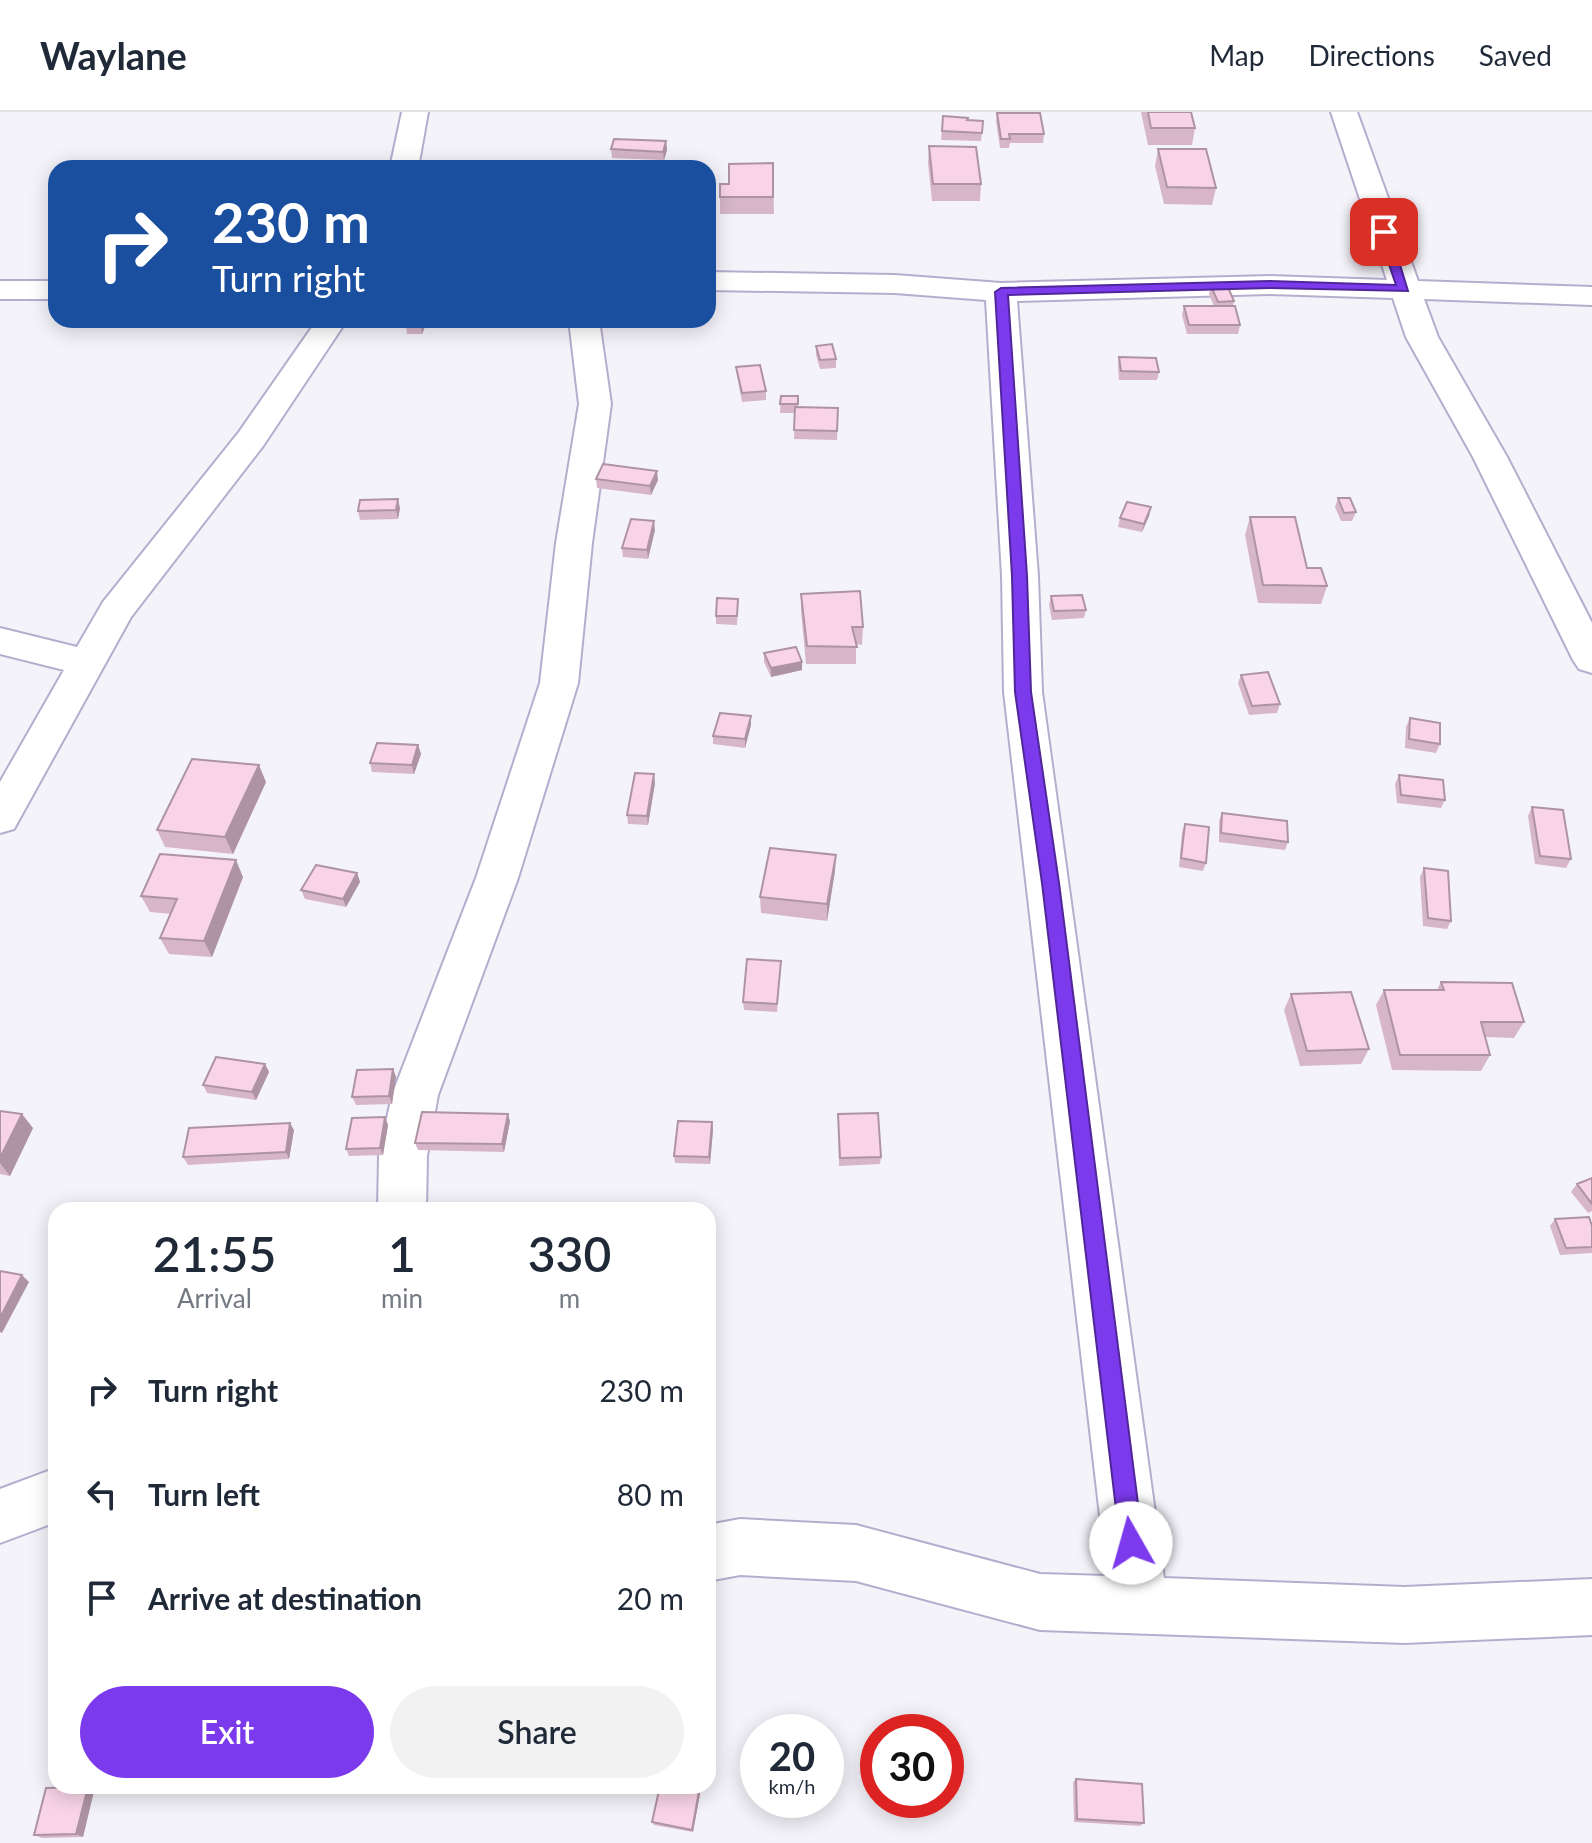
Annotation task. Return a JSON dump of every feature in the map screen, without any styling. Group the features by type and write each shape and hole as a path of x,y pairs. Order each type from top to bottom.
{"street":[{"path":"406,160 415,112"},
{"path":"1344,112 1422,337 1490,457 1592,660"},
{"path":"716,281 895,284 1001,292 1270,285 1592,296"},
{"path":"0,290 48,290"},
{"path":"1001,292 1020,576 1023,692 1052,899 1139,1606"},
{"path":"0,818 116,611 251,439 327,328"},
{"path":"402,1202 403,1156 415,1095 497,878 559,683 574,543 595,404 585,328"},
{"path":"0,641 86,662"},
{"path":"0,1516 48,1498"},
{"path":"716,1552 740,1547 856,1553 1040,1602 1404,1615 1592,1607"}],"building":[{"path":"1148,112 1191,112 1195,128 1151,128"},
{"path":"997,113 1040,113 1044,134 1009,134 1010,139 1001,139"},
{"path":"943,116 983,121 982,133 942,131"},
{"path":"614,139 666,141 663,152 611,149"},
{"path":"929,146 976,147 981,184 933,184"},
{"path":"1158,149 1206,149 1216,188 1167,187"},
{"path":"773,163 773,197 720,197 720,184 729,184 729,164"},
{"path":"1227,285 1234,301 1218,302 1211,286"},
{"path":"1184,306 1235,306 1240,325 1189,325"},
{"path":"832,344 836,359 820,360 816,346"},
{"path":"1119,357 1156,358 1159,372 1121,371"},
{"path":"760,365 766,391 742,393 736,367"},
{"path":"781,396 798,396 798,404 780,404"},
{"path":"795,407 838,408 837,431 794,430"},
{"path":"603,464 657,471 650,486 596,479"},
{"path":"1338,498 1350,498 1356,512 1344,513"},
{"path":"398,499 396,510 358,511 360,500"},
{"path":"1127,502 1151,507 1144,524 1120,518"},
{"path":"1250,517 1295,517 1307,568 1321,568 1327,586 1263,585"},
{"path":"631,519 654,521 647,550 622,548"},
{"path":"860,591 863,627 852,627 857,647 807,646 801,594"},
{"path":"1082,595 1086,610 1054,611 1051,596"},
{"path":"717,598 738,599 737,616 716,616"},
{"path":"796,647 802,662 771,668 764,653"},
{"path":"1268,672 1280,704 1252,706 1241,675"},
{"path":"720,713 751,716 745,739 713,736"},
{"path":"1410,718 1440,723 1440,744 1409,739"},
{"path":"377,743 418,745 412,765 370,763"},
{"path":"192,759 259,765 225,837 157,830"},
{"path":"635,773 654,774 647,816 627,815"},
{"path":"1399,775 1443,780 1445,800 1401,795"},
{"path":"1532,807 1563,810 1571,859 1540,856"},
{"path":"1222,813 1287,821 1288,842 1221,833"},
{"path":"1185,824 1209,827 1206,863 1181,858"},
{"path":"770,848 836,855 827,904 760,897"},
{"path":"160,854 236,860 204,941 160,938 177,899 141,896"},
{"path":"316,865 357,873 343,899 301,890"},
{"path":"1424,868 1448,871 1451,921 1428,918"},
{"path":"747,959 781,961 777,1004 743,1002"},
{"path":"1441,982 1512,983 1524,1022 1481,1022 1490,1055 1400,1055 1384,990 1444,990"},
{"path":"1351,992 1369,1049 1307,1051 1291,994"},
{"path":"216,1057 265,1064 252,1092 203,1085"},
{"path":"393,1069 389,1096 352,1097 357,1070"},
{"path":"0,1111 22,1114 0,1158"},
{"path":"422,1112 508,1114 502,1144 415,1143"},
{"path":"878,1113 881,1157 840,1158 838,1114"},
{"path":"385,1117 380,1148 346,1149 352,1118"},
{"path":"678,1121 712,1122 709,1157 674,1156"},
{"path":"290,1123 286,1152 183,1157 189,1128"},
{"path":"1592,1178 1592,1204 1577,1184"},
{"path":"1589,1217 1592,1247 1566,1248 1555,1219"},
{"path":"0,1271 22,1275 0,1318"},
{"path":"1076,1779 1142,1784 1144,1823 1077,1819"},
{"path":"46,1788 48,1794 86,1794 76,1834 34,1835"},
{"path":"658,1794 698,1794 692,1830 652,1822"}],"route":[{"path":"1131,1543 1050,883 1023,692 1020,576 1001,292 1270,285 1403,289 1384,232"}]}
